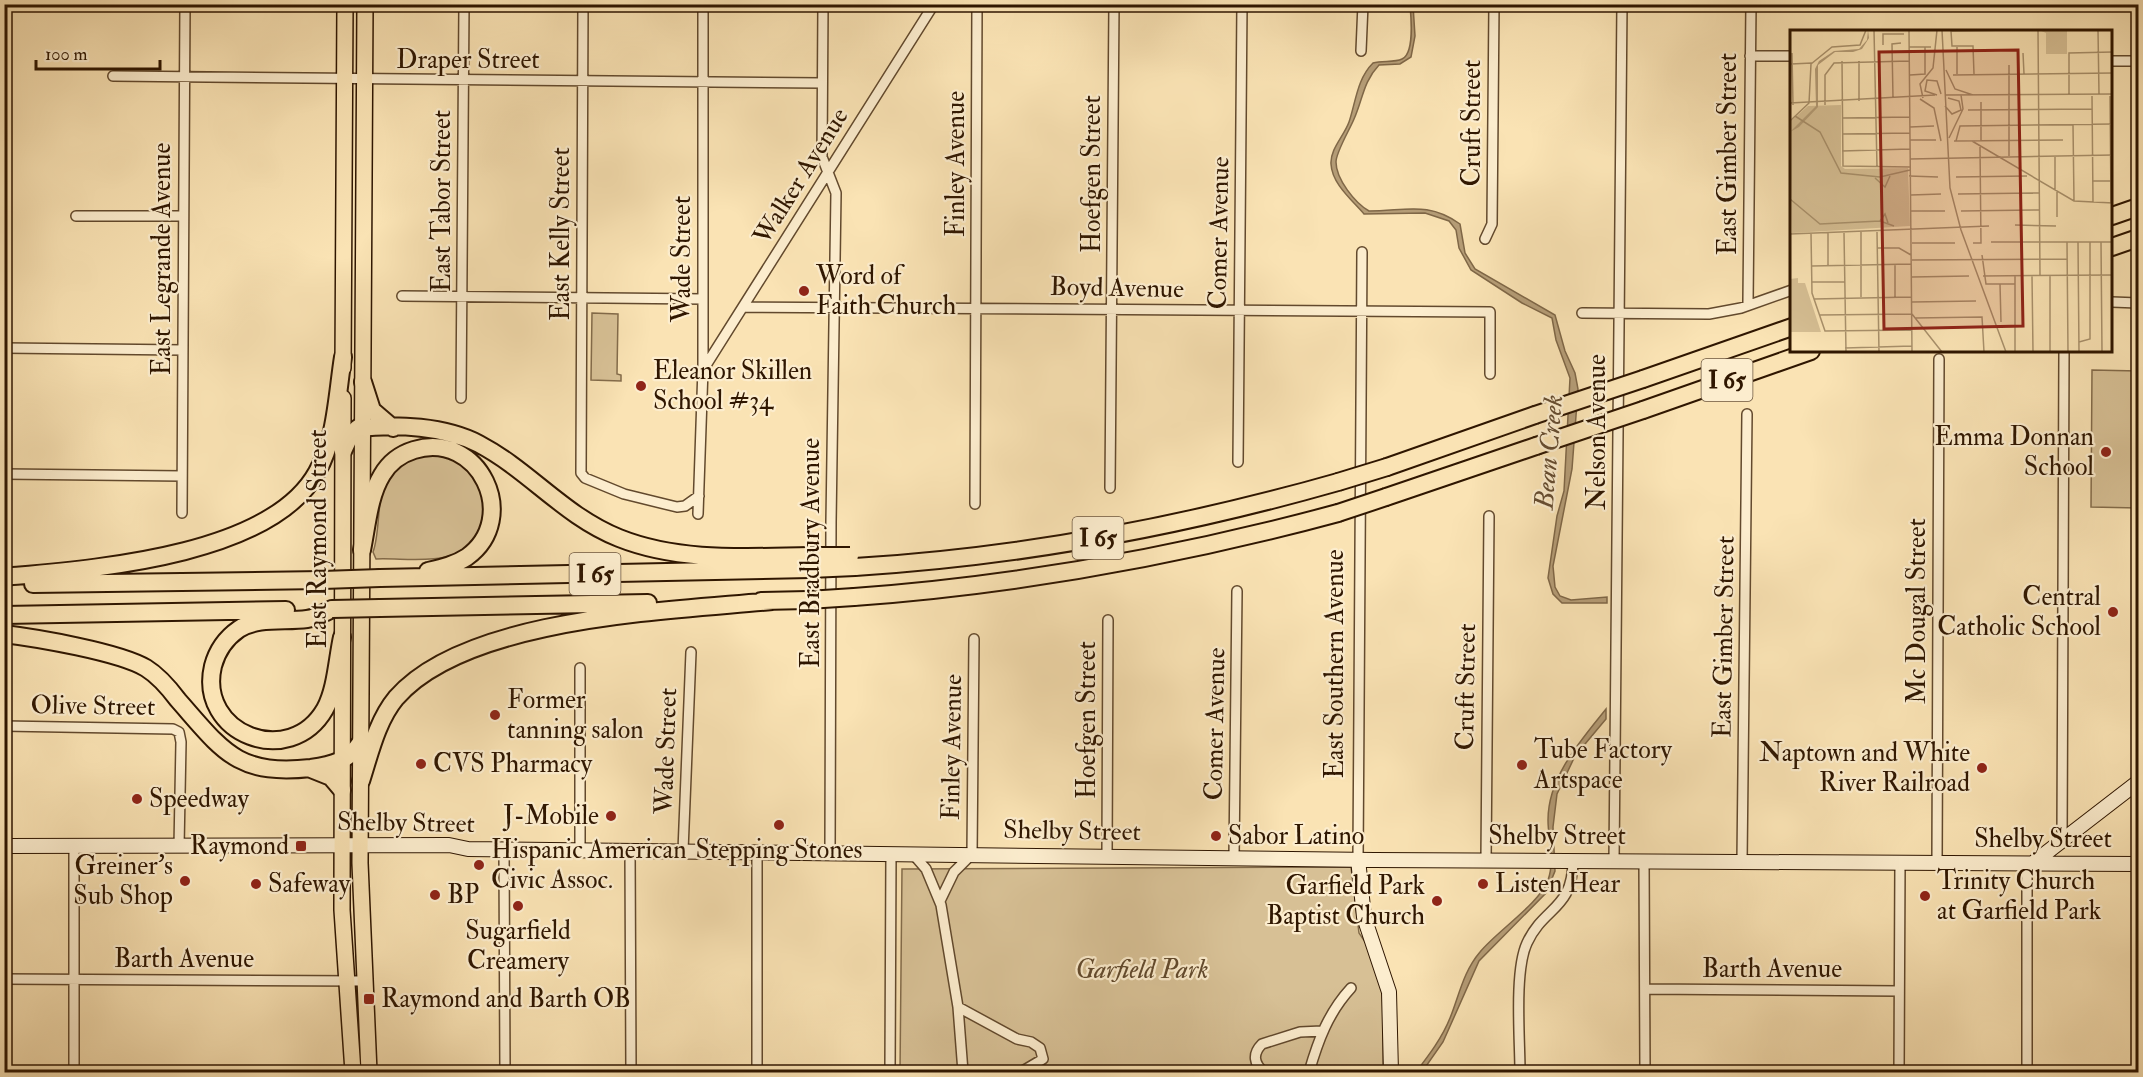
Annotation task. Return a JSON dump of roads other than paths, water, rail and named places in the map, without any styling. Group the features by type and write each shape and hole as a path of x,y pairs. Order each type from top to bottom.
{"highway":[{"path":"2113,216 2139,207"},
{"path":"2113,247 2139,238"},
{"name":"I 65","path":"4,585 323,580 968,558 1058,545 1187,520 1338,482 1790,328"},
{"name":"I 65","path":"4,615 325,611 808,600 986,585 1137,561 1238,539 1338,513 1808,352"},
{"path":"4,577 93,569 159,557 213,542 276,515 308,487 323,460 331,433 344,357"},
{"path":"363,382 370,406 383,422 393,428"},
{"path":"343,451 350,436 362,428 440,431 474,442 491,451 581,519 608,534 645,547 694,555 809,563"},
{"path":"362,550 375,489 391,464 409,452 428,447 447,449 465,457 482,473 491,495 492,514 485,536 474,551 461,561 403,577"},
{"path":"361,781 389,708 415,679 446,660 503,639 556,626 640,613 772,601"},
{"path":"325,611 309,619 255,622 242,627 228,638 214,661 211,683 214,700 226,720 243,733 264,740 286,739 306,730 316,721 327,703 342,637"},
{"path":"4,634 136,663 157,676 213,740 236,759 255,767 304,768 342,761 353,753 361,742"},
{"path":"304,768 331,777 342,790"}],"main road":[{"name":"East Raymond Street","path":"345,4 342,846 346,981 352,1072"},
{"name":"East Raymond Street","path":"365,4 361,845 369,1072"},
{"path":"2032,863 2139,782"},
{"name":"Shelby Street","path":"4,846 449,845 468,849 912,854 2139,864"},
{"name":"East Southern Avenue","path":"1358,859 1364,918 1389,992 1391,1072"}],"street":[{"name":"East Legrande Avenue","path":"182,513 184,4"},
{"name":"East Tabor Street","path":"462,398 464,4"},
{"name":"East Kelly Street","path":"583,4 580,464 585,478 634,497 677,507 686,506 699,496"},
{"name":"Wade Street","path":"698,514 703,370 703,4"},
{"name":"East Bradbury Avenue","path":"823,4 822,157 836,193 830,853"},
{"name":"Walker Avenue","path":"703,370 934,4"},
{"name":"Finley Avenue","path":"975,504 977,4"},
{"name":"Hoefgen Street","path":"1110,488 1114,4"},
{"name":"Comer Avenue","path":"1238,462 1242,4"},
{"path":"1361,51 1363,4"},
{"name":"Cruft Street","path":"1485,239 1492,224 1494,4"},
{"name":"Nelson Avenue","path":"1614,861 1622,4"},
{"name":"East Gimber Street","path":"1748,303 1751,4"},
{"path":"1750,56 1790,56"},
{"path":"2113,61 2139,61"},
{"name":"Draper Street","path":"113,76 822,83"},
{"path":"76,216 183,216"},
{"name":"East Southern Avenue","path":"1358,859 1362,252"},
{"path":"1582,313 1709,314 1790,291"},
{"path":"402,296 703,299"},
{"path":"2113,302 2139,303"},
{"name":"Boyd Avenue","path":"742,307 1490,312 1490,374"},
{"path":"4,348 183,350"},
{"path":"2062,840 2064,352"},
{"name":"Mc Dougal Street","path":"1937,863 1939,359"},
{"name":"East Gimber Street","path":"1742,861 1747,414"},
{"path":"4,474 182,476"},
{"name":"Cruft Street","path":"1486,860 1489,516"},
{"name":"Comer Avenue","path":"1234,857 1237,591"},
{"name":"Hoefgen Street","path":"1107,856 1108,620"},
{"name":"Finley Avenue","path":"972,854 974,639"},
{"name":"Wade Street","path":"683,851 691,652"},
{"path":"580,668 580,850"},
{"name":"Olive Street","path":"4,726 168,727 179,732 181,742 179,847"},
{"path":"74,847 74,1072"},
{"path":"504,849 505,1072"},
{"path":"630,850 631,1072"},
{"path":"757,852 757,1072"},
{"path":"890,1072 891,853"},
{"path":"912,854 926,869 939,902 958,1007 963,1072"},
{"path":"939,902 954,872 972,854"},
{"path":"1520,1072 1523,954 1535,929 1567,895 1572,881 1569,860"},
{"path":"1644,861 1645,1072"},
{"path":"1899,1072 1900,862"},
{"path":"2027,1072 2027,876 2028,867 2032,863"},
{"name":"Barth Avenue","path":"4,979 364,981"},
{"path":"1309,1072 1322,1032 1334,1010 1351,988"},
{"name":"Barth Avenue","path":"1645,989 1899,991"},
{"path":"958,1007 1017,1039 1031,1042 1040,1048 1043,1059 1021,1072"},
{"path":"1264,1072 1256,1063 1255,1058 1262,1044 1300,1032 1322,1032"}],"place":[{"name":"Word of Faith Church","path":"804,291"},
{"name":"Eleanor Skillen School #34","path":"641,386"},
{"name":"Emma Donnan School","path":"2106,452"},
{"name":"Central Catholic School","path":"2113,612"},
{"name":"Former tanning salon","path":"495,715"},
{"name":"CVS Pharmacy","path":"421,764"},
{"name":"Tube Factory Artspace","path":"1522,765"},
{"name":"Naptown and White River Railroad","path":"1982,768"},
{"name":"Speedway","path":"137,799"},
{"name":"J-Mobile","path":"611,816"},
{"name":"Stepping Stones","path":"779,825"},
{"name":"Sabor Latino","path":"1216,836"},
{"name":"Raymond","path":"301,846"},
{"name":"Hispanic American Civic Assoc.","path":"479,865"},
{"name":"Greiner's Sub Shop","path":"185,881"},
{"name":"Safeway","path":"256,884"},
{"name":"Listen Hear","path":"1483,884"},
{"name":"BP","path":"435,895"},
{"name":"Trinity Church at Garfield Park","path":"1925,896"},
{"name":"Garfield Park Baptist Church","path":"1437,901"},
{"name":"Sugarfield Creamery","path":"518,906"},
{"name":"Raymond and Barth OB","path":"369,999"}],"water label":[{"name":"Bean Creek","path":"1549,452"}],"park label":[{"name":"Garfield Park","path":"1142,970"}]}
